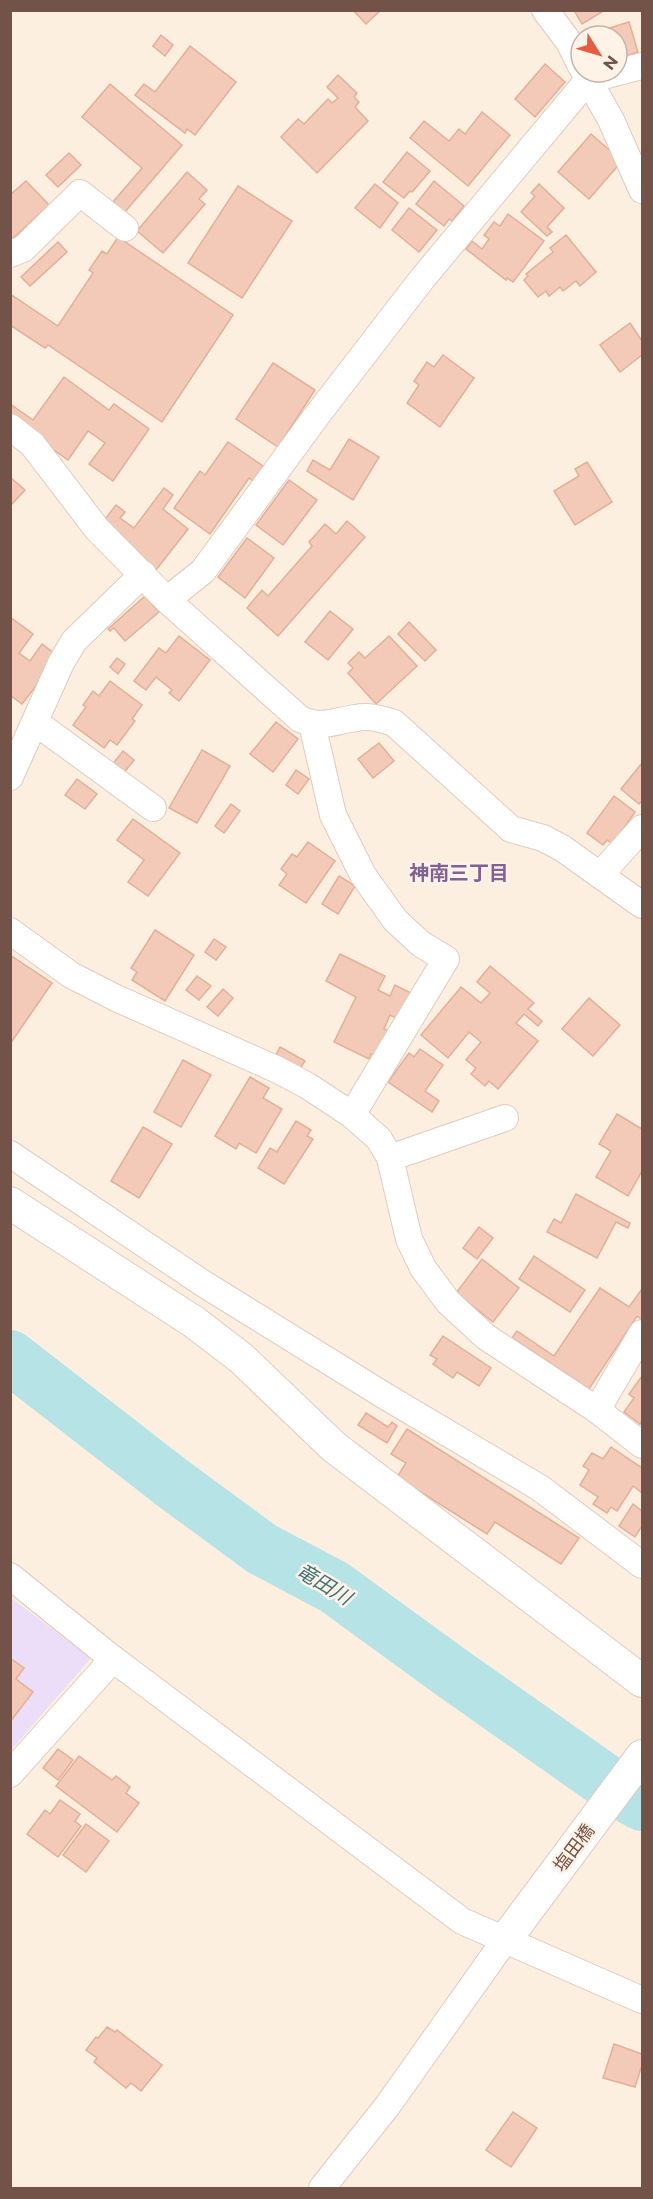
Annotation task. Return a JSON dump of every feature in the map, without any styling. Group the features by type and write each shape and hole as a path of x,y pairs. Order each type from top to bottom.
{"street":[{"path":"545,10 569,44"},
{"path":"167,600 203,571 318,414 575,84"},
{"path":"590,84 611,120 642,190"},
{"path":"10,254 23,249 80,193 125,228"},
{"path":"10,427 32,444 97,529 167,600 300,719 312,724 328,724 358,717 376,718 394,723 511,829 553,843 642,905"},
{"path":"10,777 61,663 74,641 143,574"},
{"path":"35,722 153,808"},
{"path":"312,724 333,815 363,875 395,920 421,944 446,959 352,1114"},
{"path":"600,875 642,828"},
{"path":"10,931 71,975 116,998 278,1070 352,1114 378,1139 390,1158 409,1239 423,1268 448,1302 486,1337 597,1410 642,1445"},
{"path":"390,1158 505,1118"},
{"path":"10,1154 204,1284 385,1396 540,1488 642,1565"},
{"path":"10,1203 194,1322 241,1358 334,1447 642,1681"},
{"path":"597,1410 642,1333"},
{"path":"10,1576 113,1659 462,1921 642,2001"},
{"path":"10,1774 113,1659"},
{"name":"塩田橋","path":"505,1940 642,1756"},
{"path":"322,2188 388,2105 505,1940"}],"shaded area":[{"path":"11,1598 91,1658 11,1750"}],"building":[{"path":"353,10 381,10 366,24"},
{"path":"574,10 605,10 582,24"},
{"path":"629,22 638,52 629,55 629,24 623,24"},
{"path":"161,35 173,45 165,56 153,46"},
{"path":"190,46 236,82 195,135 187,129 185,133 135,95 144,84 155,92"},
{"path":"545,64 565,82 535,117 515,99"},
{"path":"338,75 357,93 354,97 359,102 355,107 368,121 317,173 281,137 298,119 304,124 328,99 332,103 338,98 327,87"},
{"path":"110,84 182,145 125,212 113,202 142,168 82,117"},
{"path":"482,112 510,135 468,186 410,138 424,121 449,141 459,129 465,134"},
{"path":"591,134 622,161 589,199 558,172"},
{"path":"407,152 430,171 404,198 383,182"},
{"path":"69,153 81,165 58,187 46,175"},
{"path":"187,172 207,190 199,199 205,204 163,253 137,231"},
{"path":"26,181 49,205 10,241 10,195"},
{"path":"434,181 464,206 452,221 449,219 444,226 416,204"},
{"path":"375,184 398,203 380,228 355,208"},
{"path":"539,184 564,208 547,227 552,232 547,236 521,212 535,196 531,193"},
{"path":"238,186 292,221 242,298 188,263"},
{"path":"409,208 437,230 419,252 392,230"},
{"path":"508,214 544,241 513,282 507,278 506,280 466,249 472,241 482,249 489,239 484,235 494,222 500,226"},
{"path":"566,235 596,272 580,286 576,281 563,291 560,287 549,296 546,291 538,297 524,280 528,276 526,274 553,252 550,248"},
{"path":"118,237 233,315 162,422 48,345 45,348 10,325 10,294 58,326 93,273 89,270 102,251 107,254"},
{"path":"58,242 67,252 30,286 21,277"},
{"path":"630,323 642,341 642,355 620,372 600,345"},
{"path":"443,355 474,378 440,427 407,403 419,385 414,381 427,362 434,367"},
{"path":"273,363 315,390 278,447 236,419"},
{"path":"64,377 109,410 114,404 149,429 113,481 89,464 105,443 88,431 68,460 10,419 10,404 33,420"},
{"path":"349,439 379,457 353,500 307,471 313,460 330,470"},
{"path":"228,442 263,466 253,481 249,478 210,534 174,508 200,471 205,475"},
{"path":"587,462 612,502 575,525 554,491 579,476 575,469"},
{"path":"10,477 25,490 10,506"},
{"path":"289,480 317,500 283,545 256,525"},
{"path":"164,488 173,495 163,509 188,529 156,570 111,536 102,523 116,505 125,512 120,518 134,528"},
{"path":"347,521 365,537 278,636 247,608 262,590 268,596 312,546 309,542 325,524 336,534"},
{"path":"247,538 274,558 245,598 218,577"},
{"path":"145,596 159,612 125,641 114,628 110,631 108,629"},
{"path":"330,611 353,629 328,660 305,642"},
{"path":"10,617 33,634 19,653 30,661 42,644 55,654 43,670 46,673 22,704 10,695"},
{"path":"409,622 436,650 425,661 398,634"},
{"path":"179,636 210,660 179,701 169,693 172,690 156,677 146,690 134,681 159,648 166,653"},
{"path":"389,636 417,666 376,704 348,673 353,668 348,663 359,652 365,658"},
{"path":"117,658 125,664 118,674 110,667"},
{"path":"110,681 142,705 132,719 135,721 117,745 110,740 104,748 73,725 86,707 83,705 93,691 99,696"},
{"path":"276,722 298,739 273,772 250,754"},
{"path":"379,743 394,761 373,778 358,759"},
{"path":"202,750 230,766 197,823 169,808"},
{"path":"123,751 134,760 123,774 112,765"},
{"path":"642,763 642,801 639,804 621,789"},
{"path":"296,770 309,779 298,794 286,785"},
{"path":"77,779 97,794 85,809 65,795"},
{"path":"614,796 635,812 613,844 607,840 603,845 587,833"},
{"path":"231,804 240,811 224,833 215,826"},
{"path":"133,819 180,853 148,896 128,882 144,860 117,840"},
{"path":"308,842 335,861 306,903 279,885 287,874 281,869 292,854 297,857"},
{"path":"339,876 355,886 338,914 322,904"},
{"path":"155,930 194,955 165,1001 132,980 137,972 131,968"},
{"path":"214,939 226,947 216,960 205,952"},
{"path":"340,954 385,976 378,990 390,996 395,985 415,995 402,1021 390,1015 384,1029 394,1034 382,1059 371,1054 369,1059 334,1042 356,997 326,981"},
{"path":"10,955 52,983 10,1044"},
{"path":"490,966 534,1003 528,1009 542,1021 538,1026 524,1014 516,1023 538,1041 498,1089 489,1081 485,1086 471,1074 476,1068 466,1060 481,1042 469,1032 448,1058 421,1035 461,987 481,1003 490,993 477,982"},
{"path":"197,976 211,986 199,1000 186,990"},
{"path":"223,989 233,998 218,1016 207,1007"},
{"path":"589,998 620,1025 593,1056 562,1029"},
{"path":"280,1047 305,1061 299,1070 275,1057"},
{"path":"420,1049 443,1065 425,1091 439,1101 432,1112 388,1082 409,1053 414,1057"},
{"path":"183,1060 211,1075 181,1127 154,1112"},
{"path":"250,1077 269,1088 263,1098 282,1109 256,1153 239,1143 236,1149 215,1136"},
{"path":"617,1114 642,1129 642,1174 628,1196 596,1177 611,1151 599,1144"},
{"path":"296,1121 311,1130 307,1136 313,1139 284,1184 258,1168 270,1148 277,1152"},
{"path":"143,1127 172,1144 139,1198 111,1181"},
{"path":"576,1194 630,1223 628,1228 616,1222 597,1258 547,1232 554,1219 561,1223"},
{"path":"479,1227 493,1238 477,1259 463,1248"},
{"path":"534,1256 585,1290 570,1312 519,1279"},
{"path":"482,1259 519,1288 493,1322 456,1293"},
{"path":"600,1288 629,1307 642,1289 642,1320 637,1316 589,1389 512,1338 517,1331 554,1356"},
{"path":"443,1336 491,1368 479,1386 457,1372 453,1378 433,1364 437,1359 430,1355"},
{"path":"642,1376 642,1420 640,1424 624,1412 634,1398 629,1394"},
{"path":"366,1413 388,1427 392,1422 397,1426 387,1443 358,1425"},
{"path":"407,1429 579,1538 561,1564 495,1522 487,1534 397,1477 406,1463 391,1454"},
{"path":"611,1447 642,1468 642,1493 633,1486 617,1511 611,1507 607,1513 593,1504 598,1497 580,1485 589,1470 583,1466 592,1453 603,1459"},
{"path":"633,1504 642,1511 642,1526 635,1537 619,1526"},
{"path":"10,1658 24,1668 16,1679 33,1692 10,1722"},
{"path":"58,1749 73,1760 58,1780 43,1768"},
{"path":"79,1756 112,1780 116,1776 130,1787 126,1793 139,1803 117,1832 56,1786"},
{"path":"60,1800 80,1814 75,1821 81,1826 58,1857 27,1834 45,1810 50,1814"},
{"path":"86,1824 109,1841 86,1872 63,1855"},
{"path":"107,2027 115,2032 117,2030 162,2065 141,2091 131,2083 126,2088 94,2062 97,2058 86,2050"},
{"path":"614,2044 642,2054 642,2065 635,2087 603,2078"},
{"path":"513,2112 537,2128 511,2167 486,2150"}],"waterway":[{"name":"竜田川","path":"10,1357 171,1482 262,1549 334,1587 448,1670 624,1794 642,1804"}],"district":[{"name":"神南三丁目","path":"459,873"}]}
